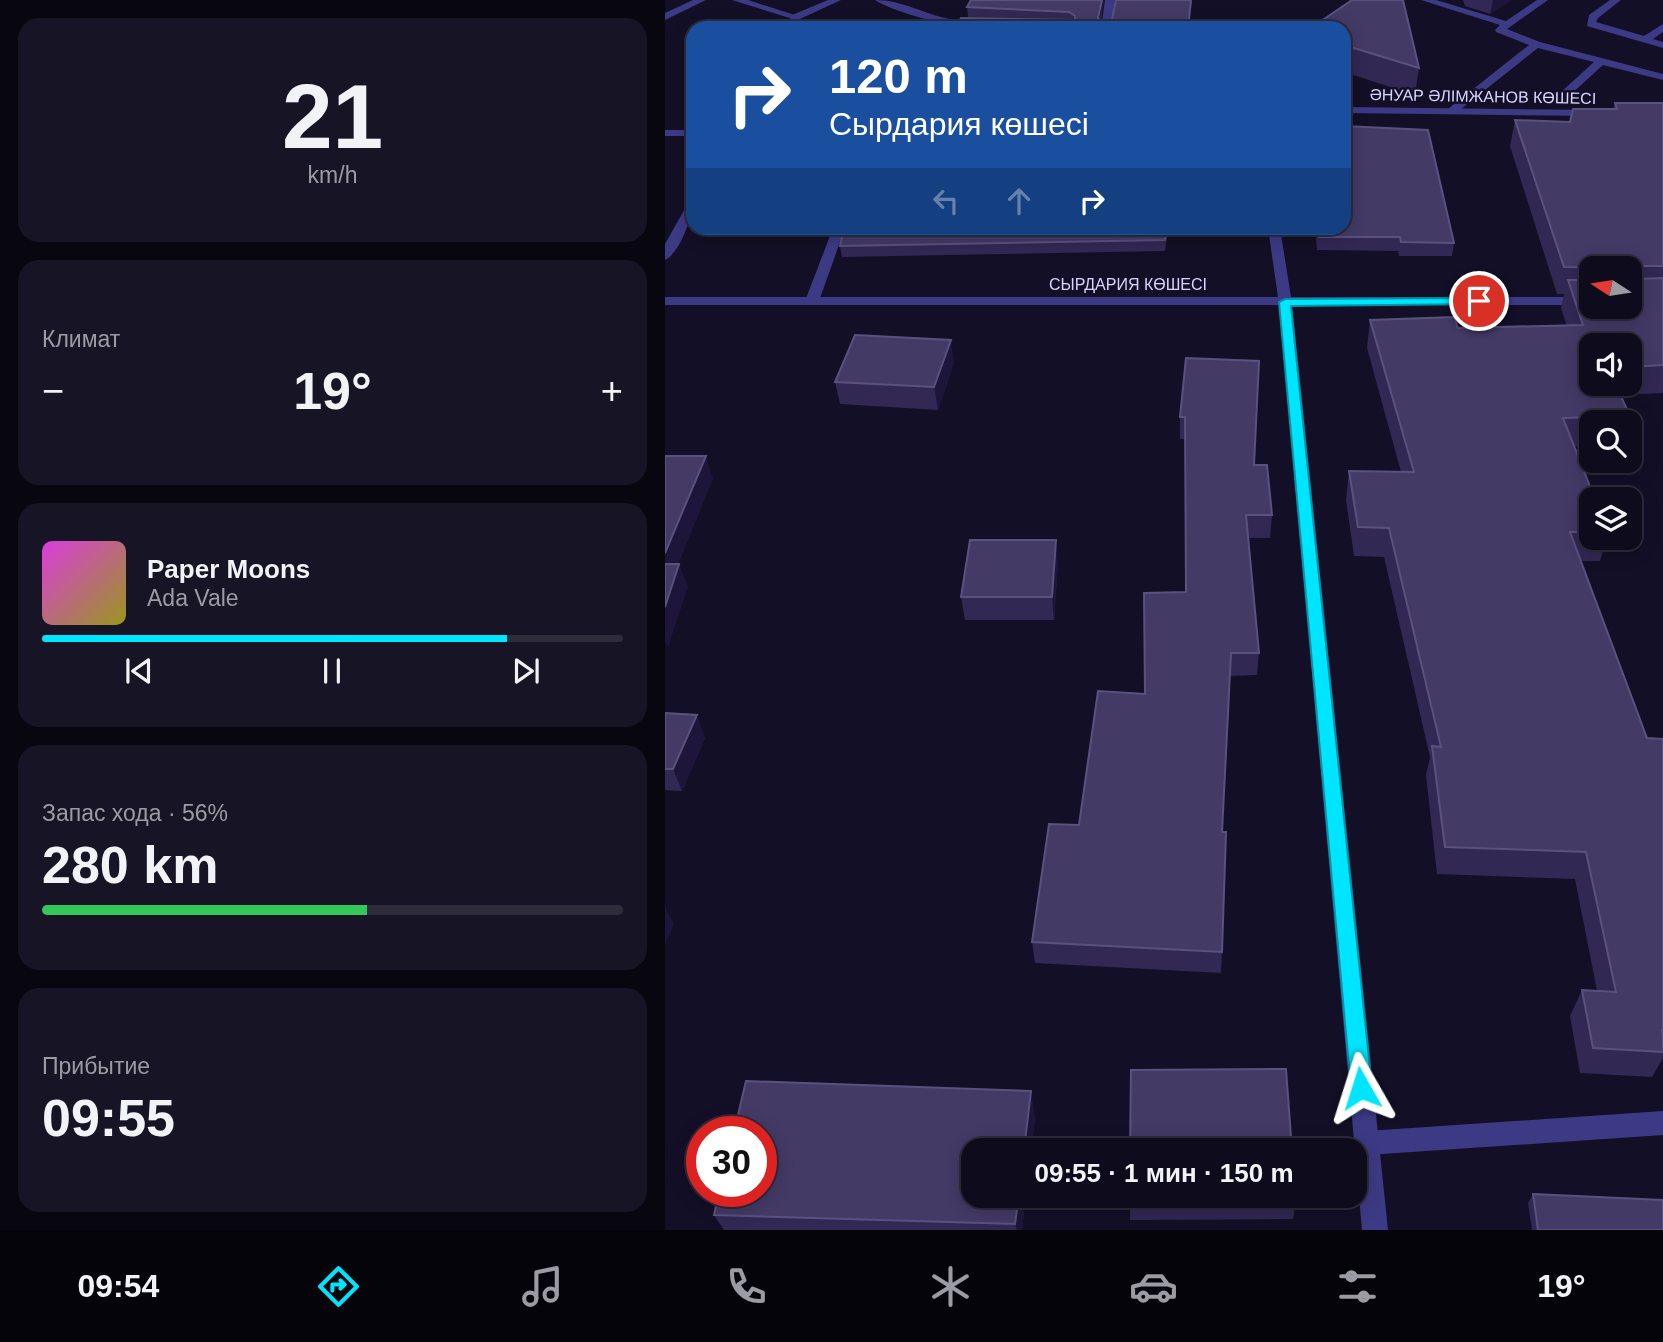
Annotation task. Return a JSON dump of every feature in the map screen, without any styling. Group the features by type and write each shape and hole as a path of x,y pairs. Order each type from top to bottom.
{"street":[{"path":"665,17 701,0"},
{"path":"737,0 796,17"},
{"path":"793,21 796,17 837,0"},
{"path":"880,0 937,21"},
{"path":"1107,21 1111,0"},
{"path":"1426,0 1506,24"},
{"path":"1543,0 1500,30 1536,44 1663,77"},
{"path":"1616,0 1593,17 1591,24 1663,45"},
{"path":"1645,40 1663,27"},
{"path":"1452,111 1536,44"},
{"path":"1565,94 1601,61"},
{"name":"ӘНУАР ӘЛІМЖАНОВ КӨШЕСІ","path":"1351,110 1610,113"},
{"path":"665,133 686,133"},
{"path":"665,256 686,218"},
{"path":"812,301 836,235"},
{"path":"1275,235 1285,302 1367,1138"},
{"name":"СЫРДАРИЯ КӨШЕСІ","path":"665,301 1579,301"},
{"path":"1375,1230 1367,1143 1663,1123"}],"building":[{"path":"971,0 1102,0 1098,18 1101,21 960,21 961,18 1075,20 1075,16 1069,12 967,7"},
{"path":"1116,0 1191,0 1189,21 1101,21 1112,20"},
{"path":"1352,0 1403,0 1419,68 1351,47 1351,21 1321,21"},
{"path":"1615,103 1663,103 1663,266 1642,266 1642,256 1579,256 1579,267 1564,267 1515,120 1570,122 1573,109 1617,109"},
{"path":"1351,126 1428,130 1454,243 1401,242 1400,237 1319,237 1351,235"},
{"path":"842,235 1166,235 1165,240 840,246"},
{"path":"1663,278 1663,365 1642,366 1642,333 1579,333 1579,396 1621,396 1627,410 1579,410 1579,418 1563,418 1579,458 1579,473 1585,473 1590,487 1579,487 1579,532 1570,532 1647,738 1663,739 1663,1052 1593,1048 1582,990 1616,992 1586,852 1445,847 1432,746 1441,747 1389,528 1358,527 1349,471 1414,472 1370,320 1454,317 1458,328 1583,325 1581,319 1642,319 1642,279"},
{"path":"1568,280 1579,280 1579,313"},
{"path":"855,335 951,340 934,387 835,382"},
{"path":"1186,358 1259,361 1254,465 1267,465 1272,515 1246,515 1259,653 1231,653 1222,832 1226,832 1222,952 1032,942 1049,824 1079,825 1098,691 1145,694 1144,593 1186,592 1185,417 1180,417"},
{"path":"665,456 706,456 665,553"},
{"path":"970,540 1056,540 1052,597 961,597"},
{"path":"665,564 679,564 665,607"},
{"path":"665,713 697,715 673,769 665,769"},
{"path":"1286,1069 1291,1138 1130,1138 1131,1070"},
{"path":"746,1081 1031,1091 1025,1138 961,1138 961,1208 1017,1208 1015,1224 714,1215 716,1207 777,1207 777,1116 738,1116"},
{"path":"1533,1194 1663,1200 1663,1230 1538,1230"}],"route":[{"path":"1361,1088 1285,302 1479,301"}]}
